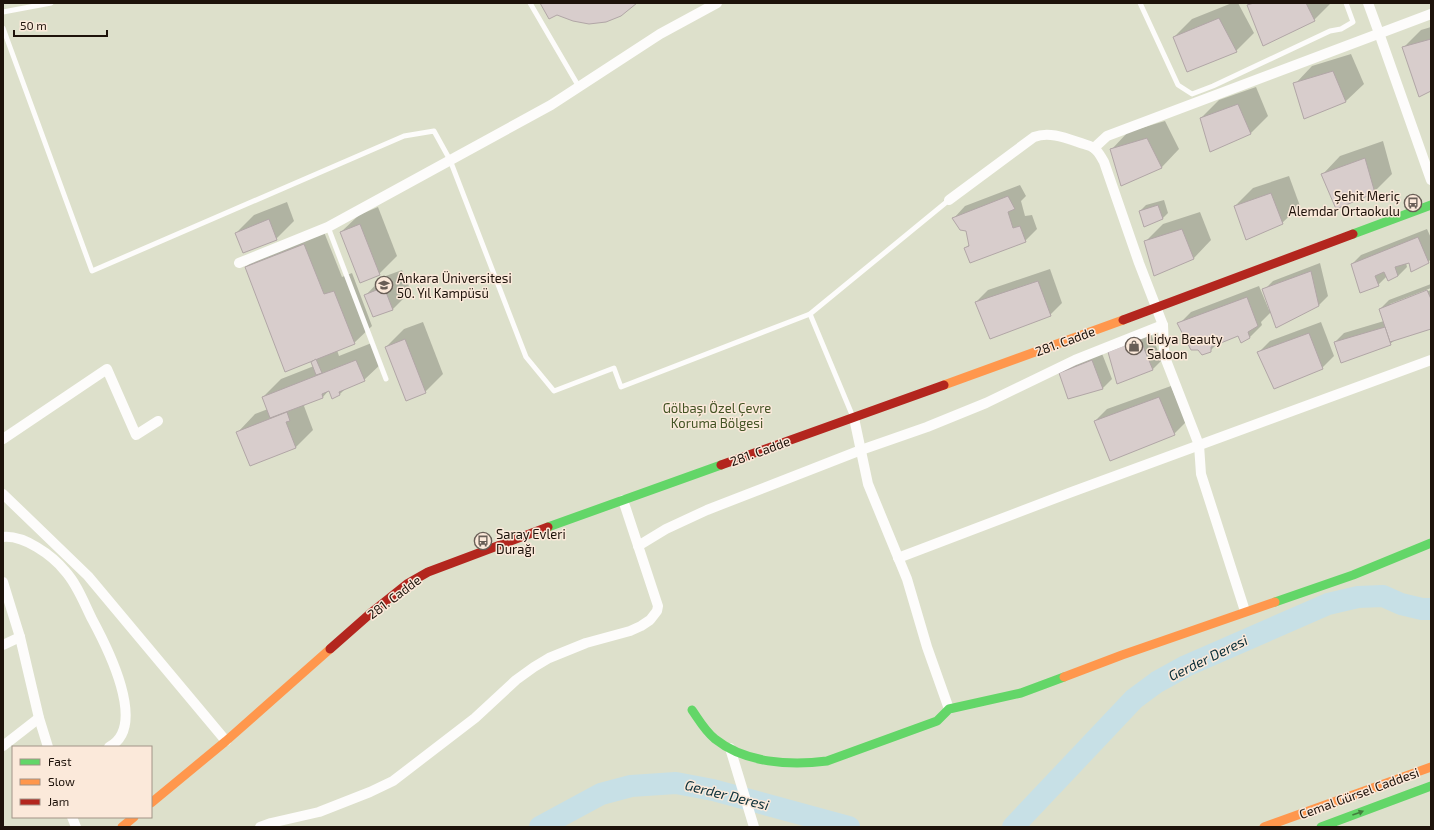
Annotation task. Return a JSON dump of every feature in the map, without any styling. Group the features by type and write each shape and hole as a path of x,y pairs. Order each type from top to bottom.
{"street":[{"path":"239,263 328,226 450,160 551,105 660,34 717,3"},
{"path":"1368,3 1380,33 1431,180"},
{"path":"1094,148 1107,136 1431,14"},
{"path":"949,200 1034,136 1050,134 1094,148 1104,162 1139,263 1163,325 1166,360 1199,445 1201,474 1245,611"},
{"name":"281. Cadde","path":"152,802 226,741 372,612 407,584 428,572 623,500 1157,308 1431,205"},
{"path":"638,546 666,528 707,510 861,450 927,427 986,403 1075,360 1163,325"},
{"path":"898,558 1069,493 1431,360"},
{"path":"3,440 107,369 136,435 158,421"},
{"path":"854,418 868,484 907,579 927,647 949,709"},
{"path":"3,494 88,576 226,741"},
{"path":"260,827 319,812 370,792 393,781 475,718 516,680 534,666 586,643 630,631 650,620 657,611 658,606 623,500"},
{"path":"3,537 14,536 22,539 57,562 67,572 79,593 103,640 116,671 125,700 126,715 122,732 118,741 111,746"},
{"path":"692,710 706,731 717,740 744,755 764,760 814,764 827,761 937,721 949,709 1021,693 1245,611 1353,574 1431,543"},
{"path":"3,582 20,637 38,718 48,746"},
{"path":"3,645 20,637"},
{"path":"3,746 38,718"},
{"path":"730,748 754,827"},
{"name":"Cemal Gürsel Caddesi","path":"1264,827 1431,767"},
{"name":"Cemal Gürsel Caddesi","path":"1321,827 1431,786"},
{"path":"125,826 133,818"}],"lane":[{"path":"3,12 50,3"},
{"path":"530,3 579,87"},
{"path":"1140,3 1178,85 1192,94 1213,86 1330,30 1341,29 1353,22 1346,3"},
{"path":"3,28 92,272 404,136 434,131 450,160 526,357 554,391 614,368 621,387 810,314 949,200"},
{"path":"328,226 386,379"},
{"path":"810,314 854,418"}],"green space":[{"name":"Gölbaşı Özel Çevre Koruma Bölgesi","path":"3,3 1431,3 1431,827 3,827"}],"building":[{"path":"540,3 637,3 621,16 606,22 589,24 573,21 557,15 549,19"},
{"path":"1254,3 1306,3 1315,21 1263,46 1247,5"},
{"path":"1219,18 1237,52 1187,72 1173,37"},
{"path":"1431,39 1431,91 1419,97 1402,47"},
{"path":"1333,71 1346,102 1304,119 1293,83"},
{"path":"1238,104 1251,134 1210,152 1200,118"},
{"path":"1147,138 1162,168 1121,186 1110,149"},
{"path":"1365,158 1375,193 1336,209 1321,174"},
{"path":"1271,193 1283,224 1246,240 1234,206"},
{"path":"1008,196 1015,209 1008,212 1013,228 1020,226 1026,242 970,263 964,248 969,246 966,231 960,230 952,218"},
{"path":"1158,205 1163,219 1144,227 1139,211"},
{"path":"269,219 277,240 243,253 235,233"},
{"path":"360,224 380,275 360,283 340,232"},
{"path":"1182,229 1194,259 1154,276 1144,241"},
{"path":"1418,237 1429,263 1411,272 1409,263 1395,267 1398,276 1388,281 1384,272 1375,276 1379,286 1360,293 1351,264"},
{"path":"304,244 324,294 334,291 355,344 285,372 245,267"},
{"path":"1311,271 1319,306 1276,328 1262,289"},
{"path":"1038,281 1051,316 990,339 975,302"},
{"path":"384,287 393,310 373,317 364,295"},
{"path":"1427,290 1431,299 1431,329 1390,342 1379,309"},
{"path":"1247,297 1258,326 1248,332 1250,338 1241,343 1238,336 1211,347 1211,352 1202,355 1198,350 1191,350 1177,323"},
{"path":"1385,327 1391,345 1341,363 1334,342"},
{"path":"1309,333 1323,369 1274,389 1257,352"},
{"path":"405,339 426,393 406,401 385,347"},
{"path":"1140,339 1153,370 1117,384 1108,352"},
{"path":"316,359 322,373 316,375 311,362"},
{"path":"356,360 365,381 339,392 340,395 332,399 329,391 322,394 323,398 270,418 262,397"},
{"path":"1092,360 1103,389 1068,399 1059,373"},
{"path":"1159,397 1175,435 1110,461 1094,421"},
{"path":"287,412 290,421 286,422 296,448 250,466 236,432"}],"waterway":[{"name":"Gerder Deresi","path":"1013,827 1134,699 1157,682 1186,666 1328,604 1358,597 1383,596 1401,604 1422,609 1431,609"},
{"name":"Gerder Deresi","path":"540,827 601,794 631,786 676,783 713,790 849,827"}],"traffic: fast":[{"path":"1353,234 1431,205"},
{"path":"548,527 721,465"},
{"path":"1275,602 1353,575 1431,543"},
{"path":"692,710 711,736 727,747 740,753 754,758 783,763 827,761 937,721 949,709 1021,693 1064,677"},
{"path":"1321,827 1431,786"}],"traffic: slow":[{"path":"944,385 1123,320"},
{"path":"1064,677 1122,655 1275,602"},
{"path":"152,802 226,741 330,649"},
{"path":"1264,827 1431,767"},
{"path":"122,827 133,818"}],"traffic: jam":[{"path":"1123,320 1353,234"},
{"path":"721,465 944,385"},
{"path":"330,649 407,584 428,572 548,527"}],"place":[{"name":"Şehit Meriç Alemdar Ortaokulu","path":"1413,203"},
{"name":"Ankara Üniversitesi 50. Yıl Kampüsü","path":"384,285"},
{"name":"Lidya Beauty Saloon","path":"1134,346"},
{"name":"Saray Evleri Durağı","path":"483,541"}]}
